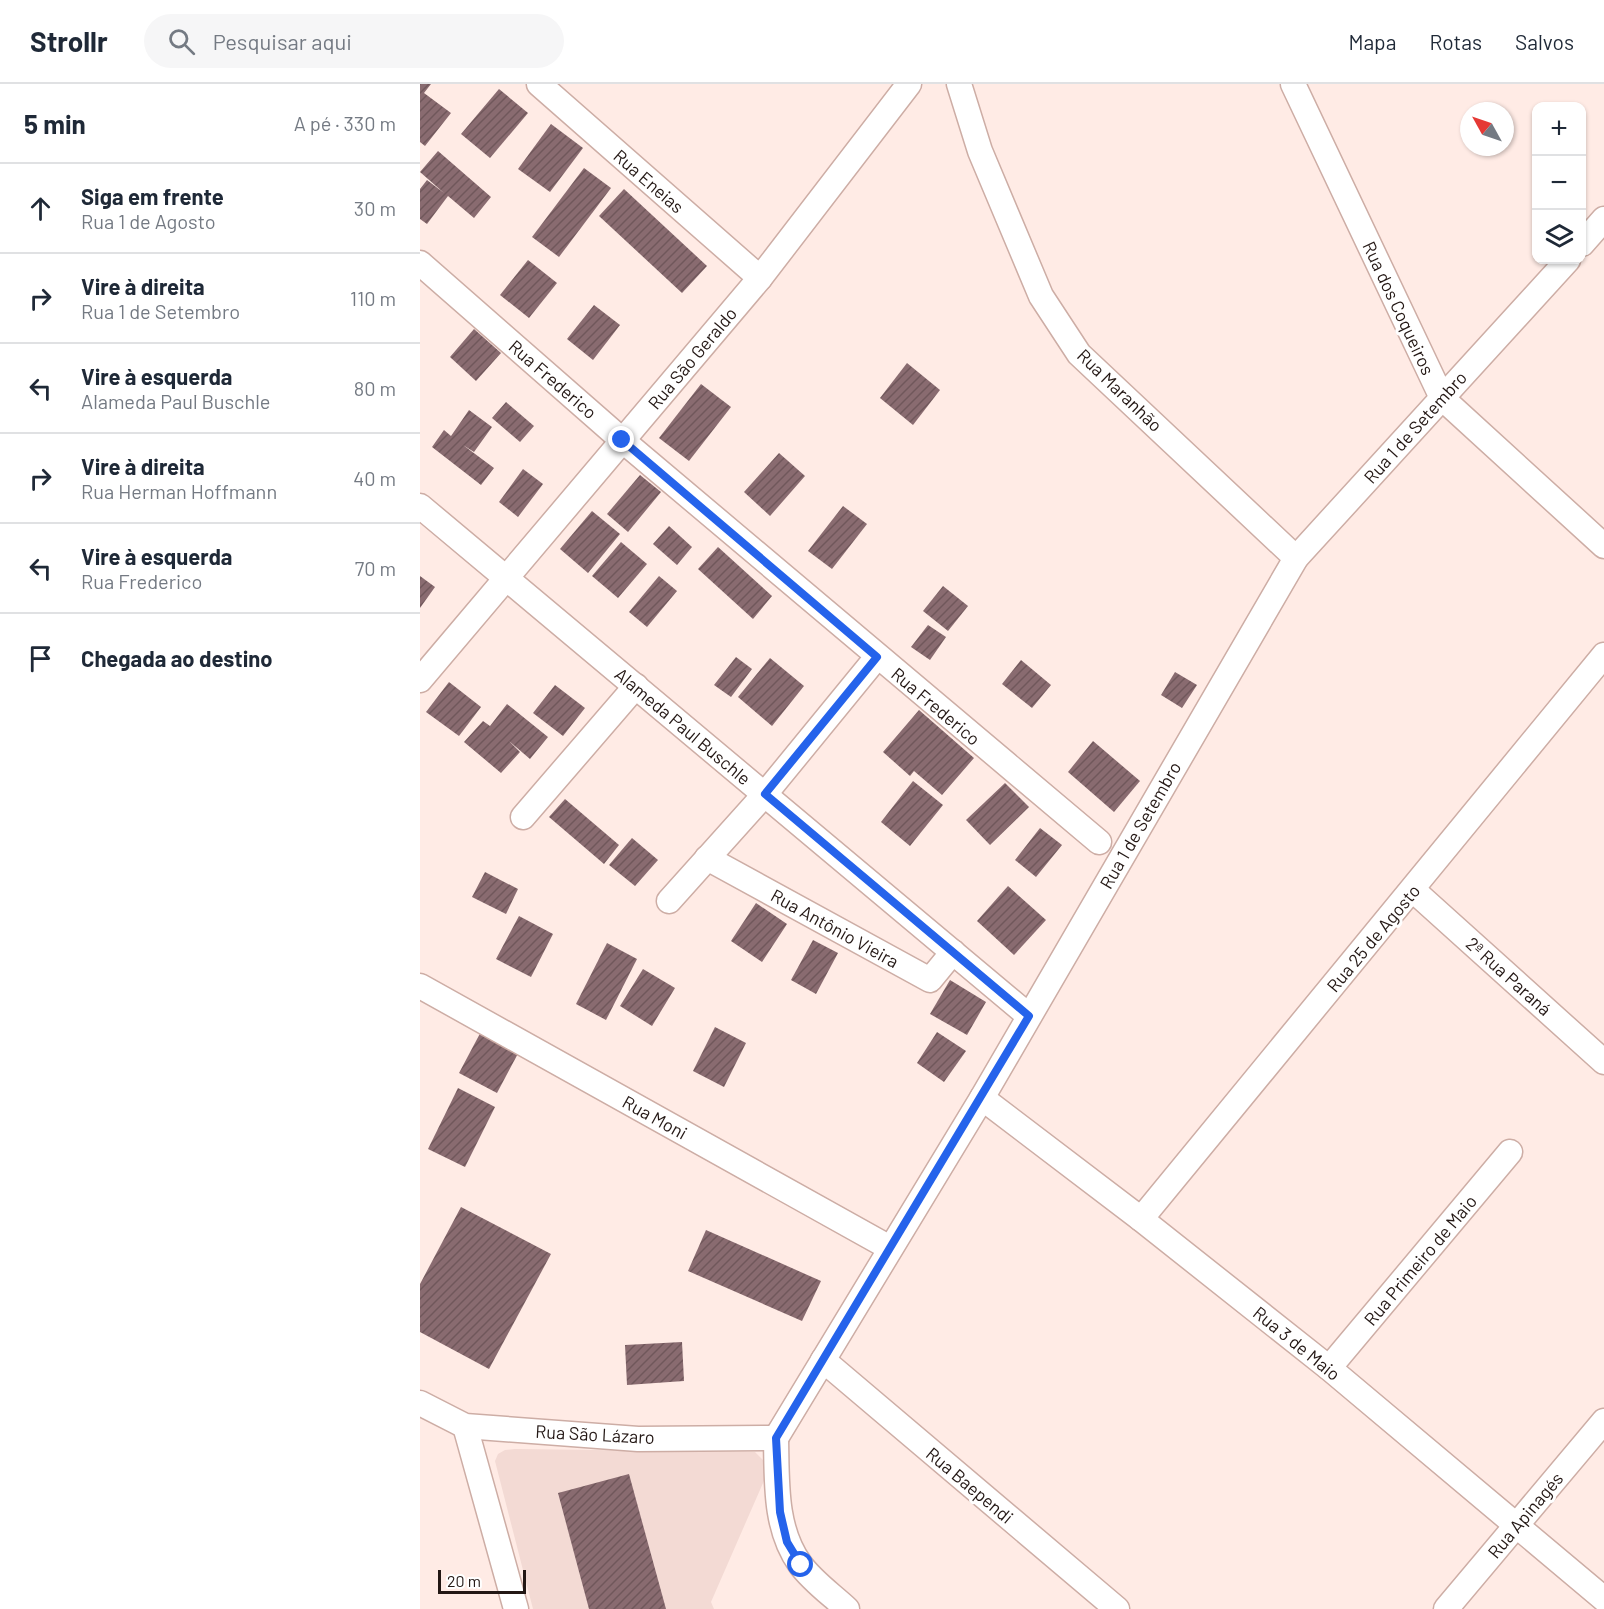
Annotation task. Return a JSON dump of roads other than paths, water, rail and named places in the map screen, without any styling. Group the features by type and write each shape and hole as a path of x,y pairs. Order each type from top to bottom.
{"street":[{"name":"Rua Eneias","path":"539,84 760,278"},
{"name":"Rua São Geraldo","path":"420,680 760,278 909,84"},
{"name":"Rua Maranhão","path":"959,84 980,151 1041,296 1079,354 1296,558"},
{"name":"Rua dos Coqueiros","path":"1293,84 1442,398 1604,546"},
{"path":"1586,239 1604,219"},
{"name":"Rua Frederico","path":"420,263 622,440 1099,842"},
{"name":"Rua 1 de Setembro","path":"776,1438 982,1098 1296,558 1564,264"},
{"name":"Alameda Paul Buschle","path":"420,506 1029,1016"},
{"name":"Rua 25 de Agosto","path":"1141,1218 1604,655"},
{"path":"669,901 765,794 877,657"},
{"path":"523,817 636,686"},
{"name":"Rua Antônio Vieira","path":"707,858 930,980 953,952"},
{"name":"2ª Rua Paraná","path":"1413,890 1604,1062"},
{"name":"Rua Moni","path":"420,986 890,1248"},
{"name":"Rua 3 de Maio","path":"982,1098 1141,1218 1329,1368 1604,1599"},
{"name":"Rua Primeiro de Maio","path":"1329,1368 1510,1152"},
{"name":"Rua Baependi","path":"823,1360 1118,1609"},
{"name":"Rua São Lázaro","path":"420,1403 465,1426 638,1438 776,1438"},
{"name":"Rua Apinagés","path":"1446,1609 1604,1421"},
{"path":"465,1426 516,1609"},
{"path":"776,1438 780,1512 787,1542 801,1565 847,1609"}]}
